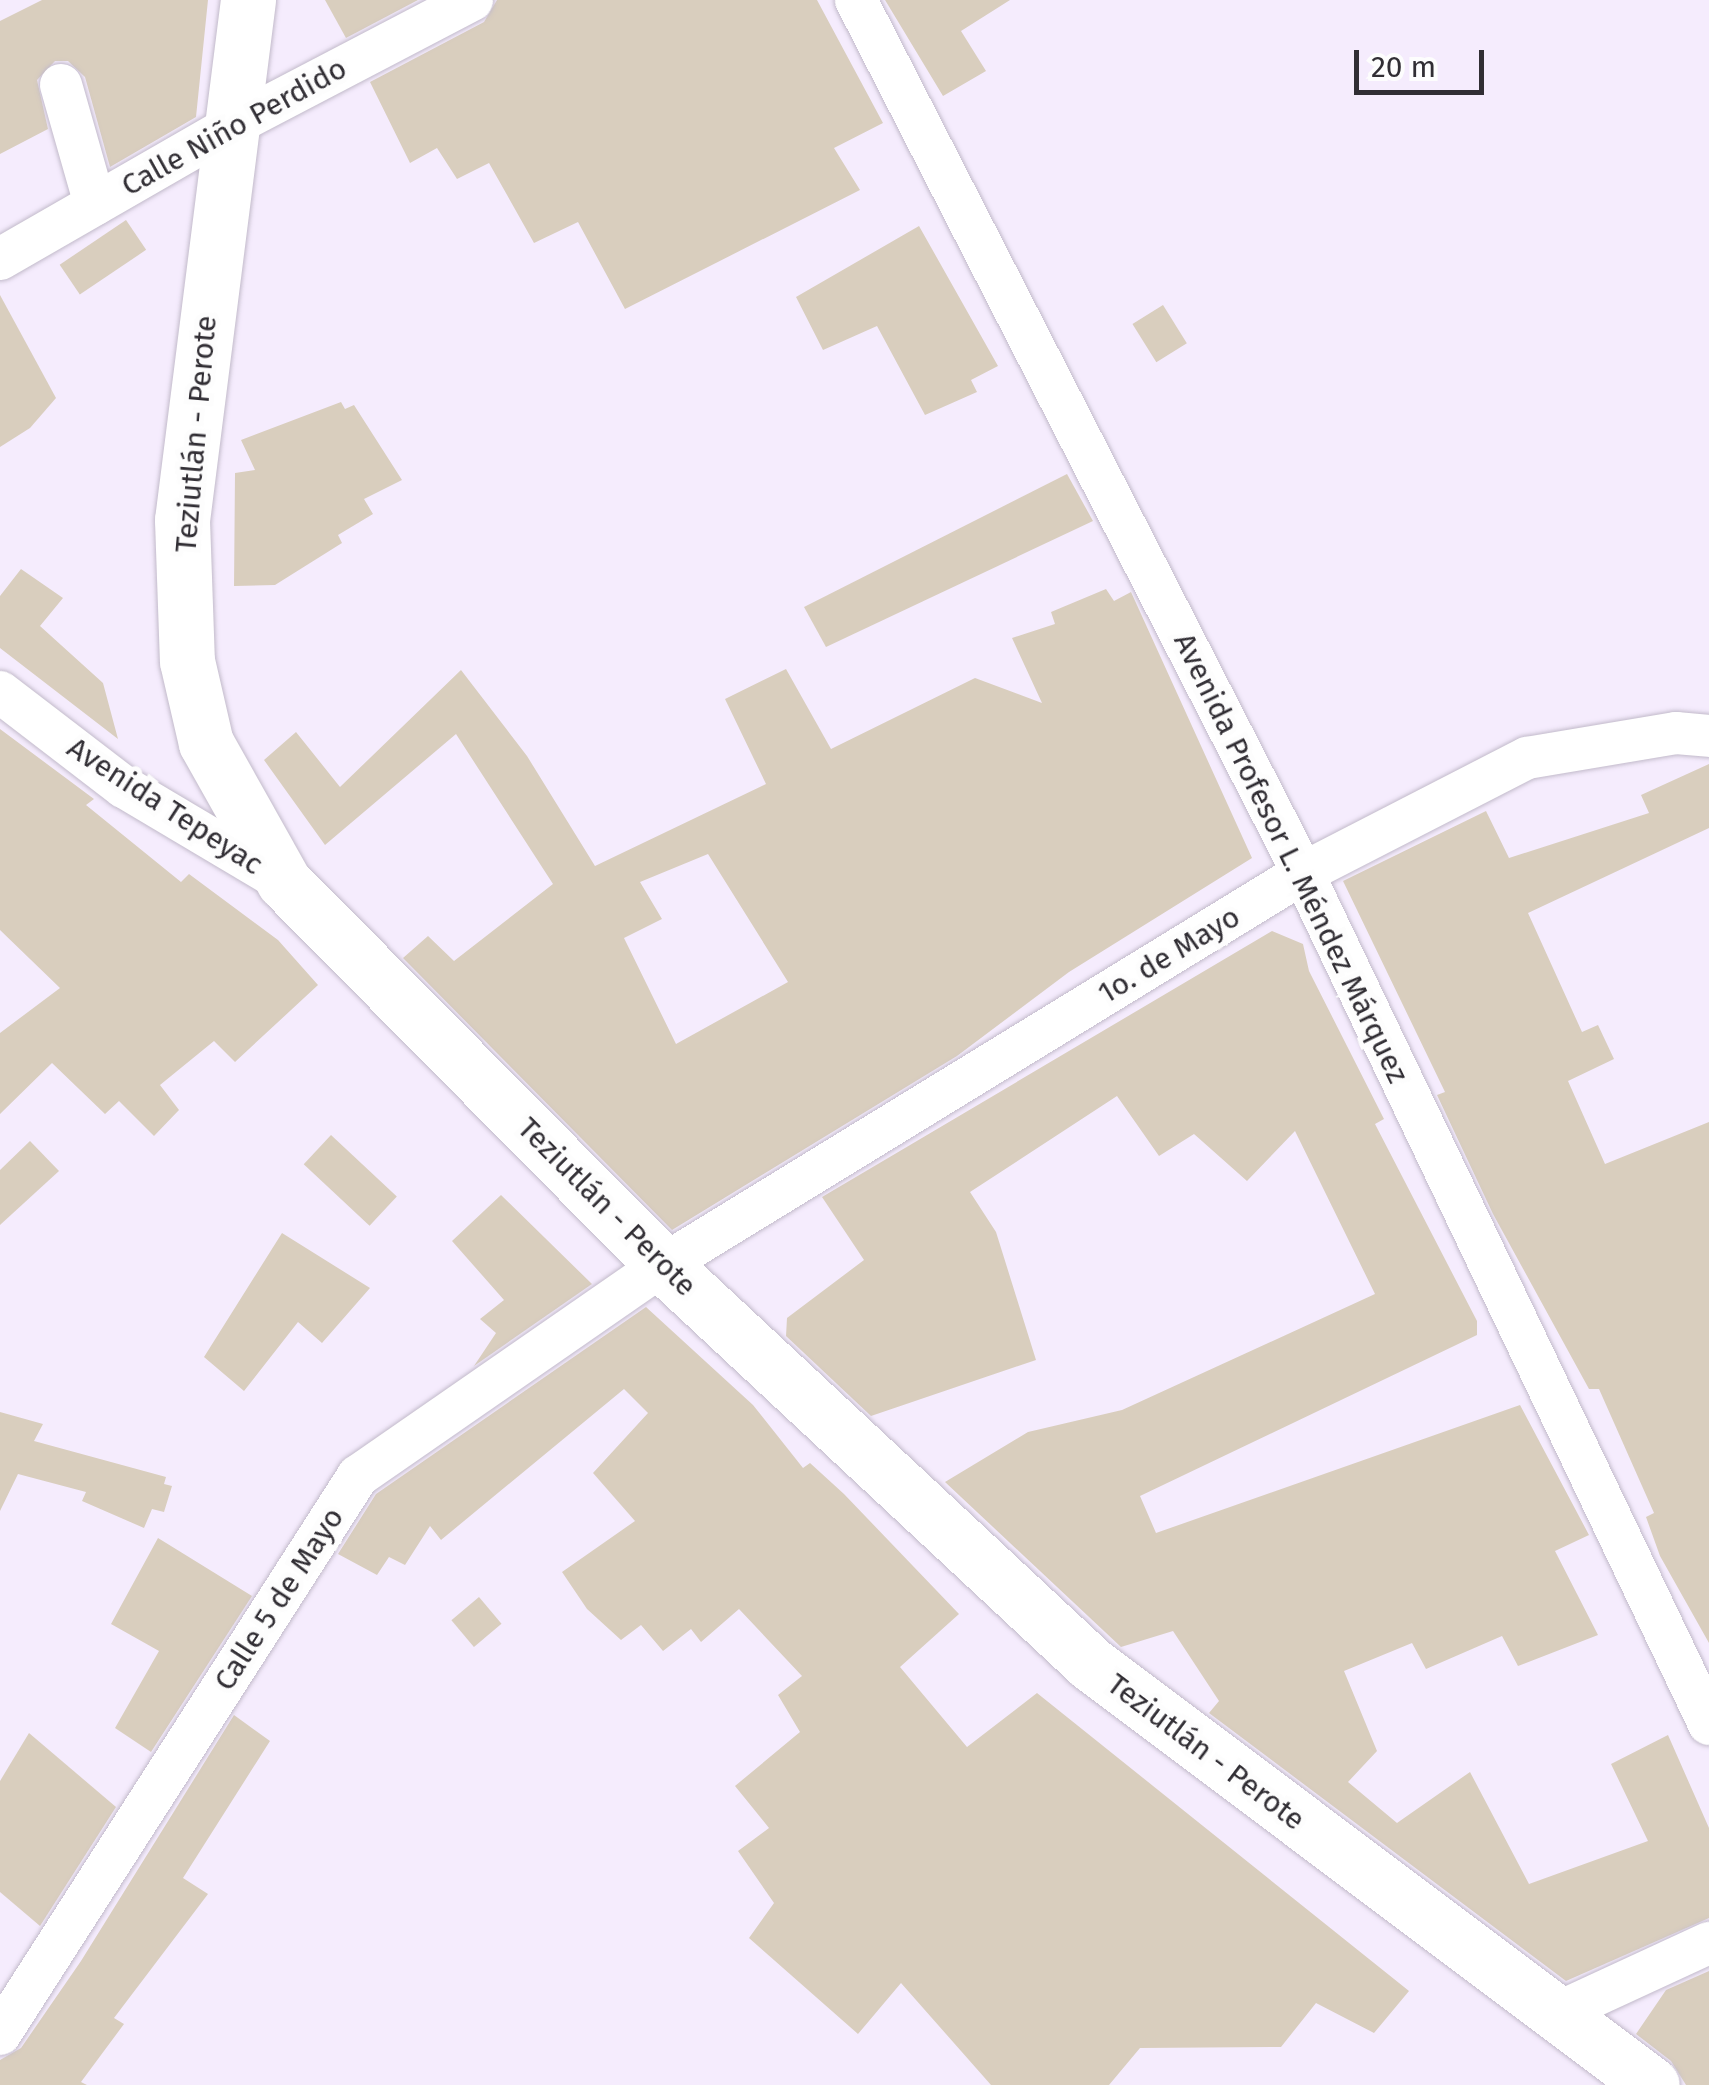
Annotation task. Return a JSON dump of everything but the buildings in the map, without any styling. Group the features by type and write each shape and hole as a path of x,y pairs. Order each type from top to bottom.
{"main road":[{"name":"Teziutlán - Perote","path":"248,0 182,520 187,661 206,743 284,882 662,1265 1091,1664 1652,2085"}],"street":[{"name":"Calle Niño Perdido","path":"0,258 230,126 472,0"},
{"name":"Avenida Profesor L. Méndez Márquez","path":"856,0 1302,873 1709,1724"},
{"path":"61,85 94,204"},
{"name":"Avenida Tepeyac","path":"0,692 124,786 284,882"},
{"name":"1o. de Mayo","path":"662,1265 1302,873 1527,758 1676,732 1709,736"},
{"name":"Calle 5 de Mayo","path":"0,2034 358,1476 662,1265"},
{"path":"1554,2015 1709,1942"}]}
